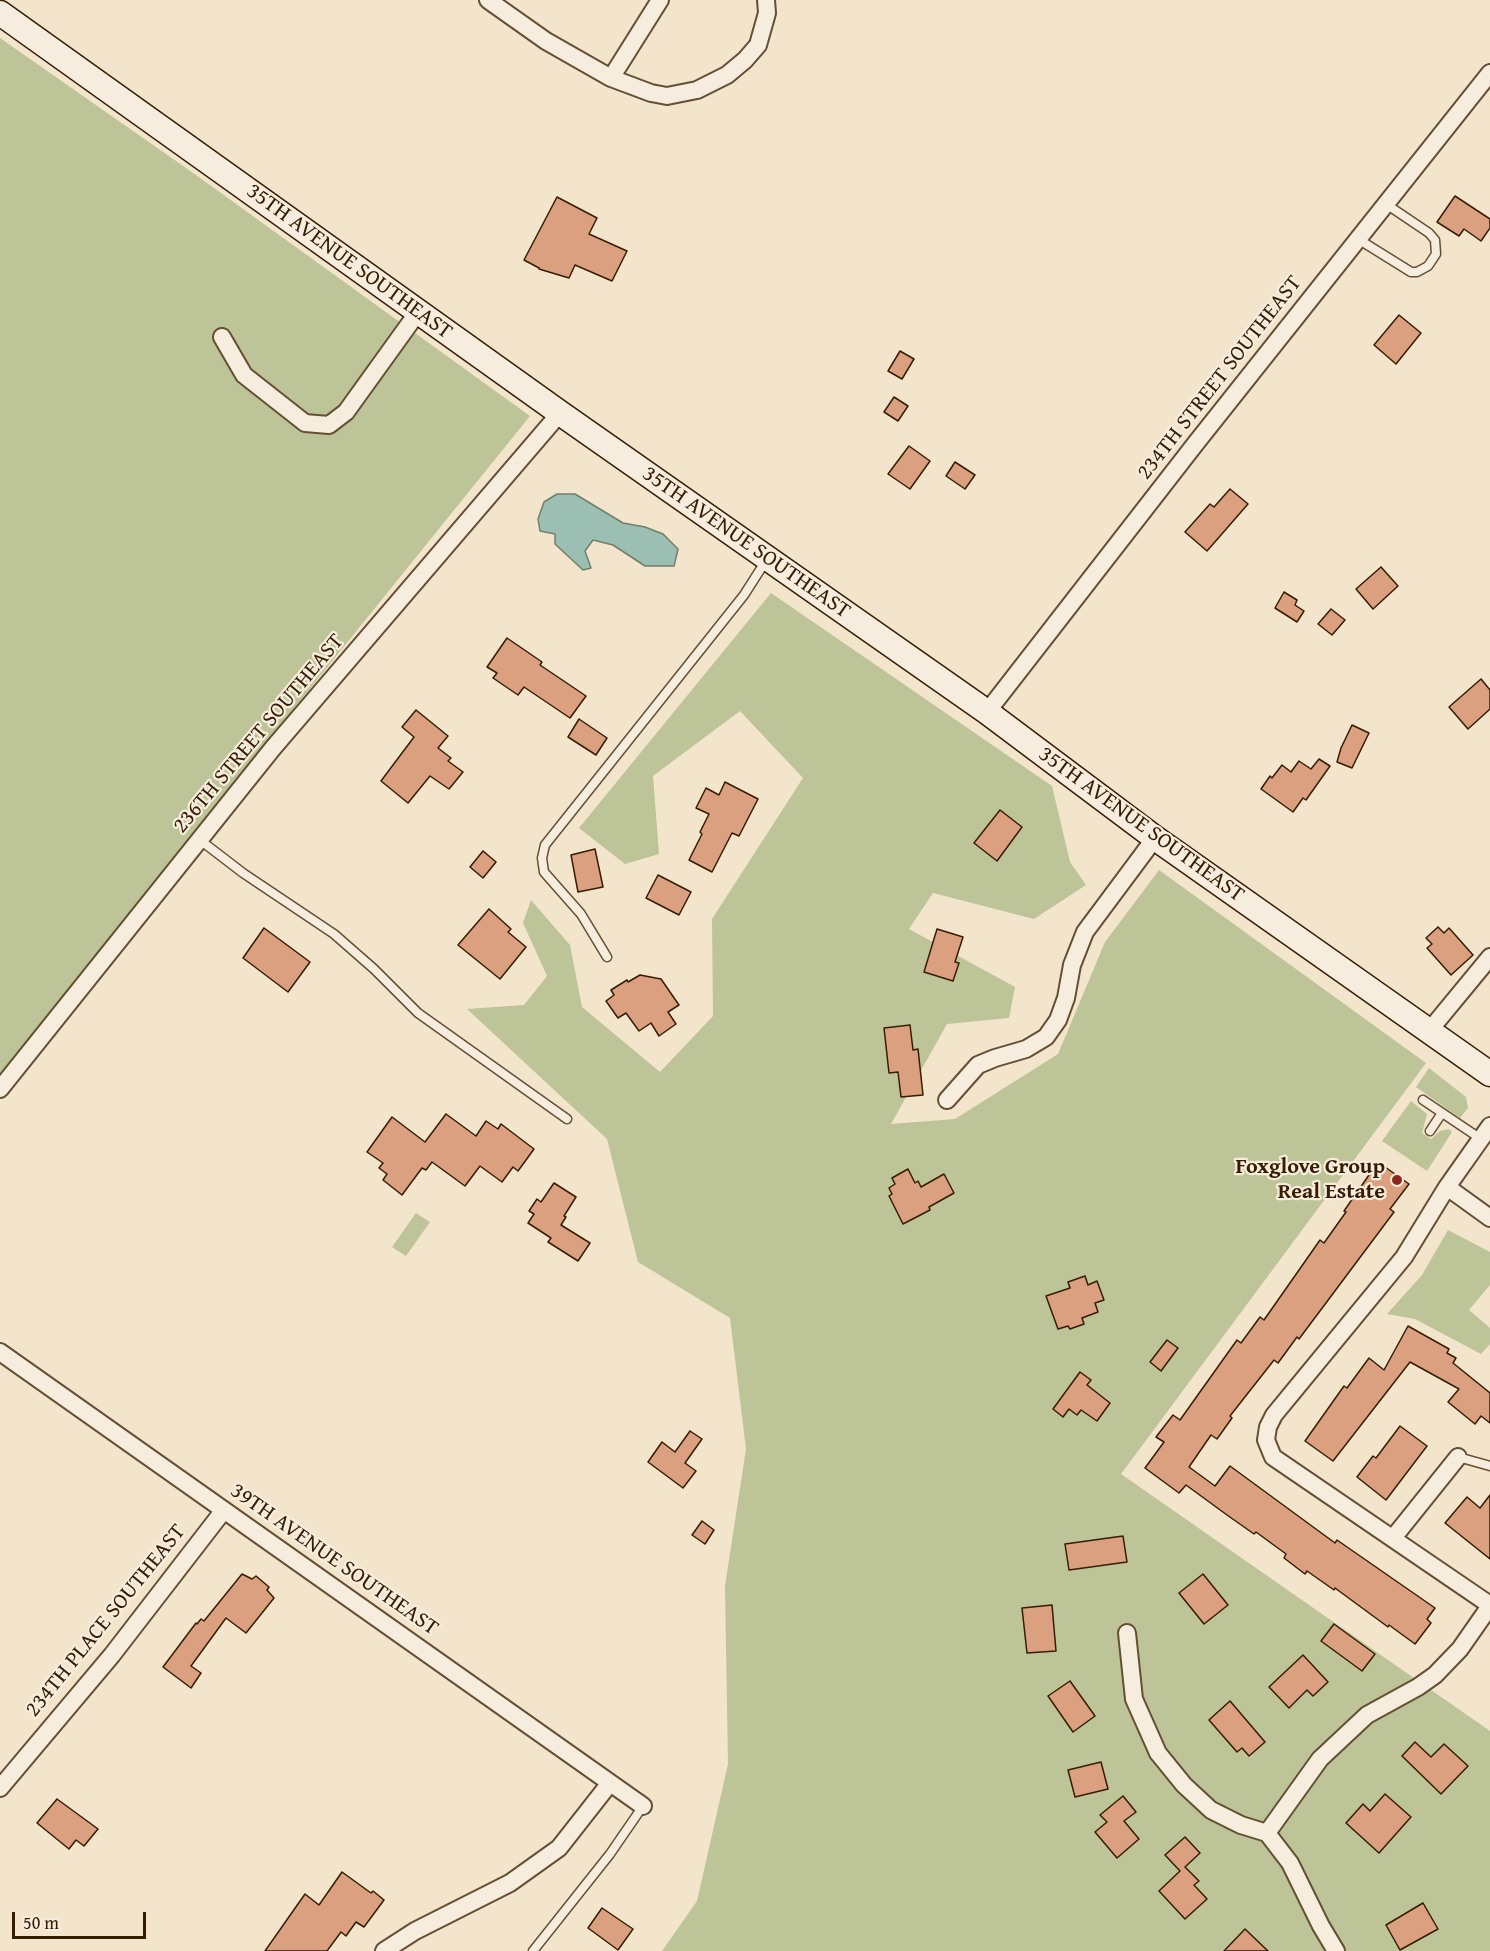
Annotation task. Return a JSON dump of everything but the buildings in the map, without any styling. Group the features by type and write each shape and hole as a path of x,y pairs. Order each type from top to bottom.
{"street":[{"path":"488,0 546,41 611,78 651,93 667,96 697,90 727,75 745,60 758,45 765,19 766,0"},
{"path":"611,78 660,0"},
{"name":"35TH AVENUE SOUTHEAST","path":"0,13 560,413 987,712 1155,838 1490,1074"},
{"name":"234TH STREET SOUTHEAST","path":"987,712 1490,73"},
{"path":"222,337 244,375 305,423 329,425 346,412 418,312"},
{"name":"236TH STREET SOUTHEAST","path":"0,1089 273,748 560,413"},
{"path":"947,1100 978,1065 1026,1049 1046,1037 1058,1020 1066,998 1072,965 1085,932 1155,838"},
{"path":"1429,1031 1490,957"},
{"path":"1267,1833 1320,1759 1367,1715 1435,1675 1460,1649 1490,1605 1273,1457 1266,1440 1268,1427 1274,1415 1404,1257 1447,1187 1485,1133"},
{"path":"1447,1187 1490,1218"},
{"name":"39TH AVENUE SOUTHEAST","path":"0,1352 642,1806"},
{"path":"1393,1538 1458,1457"},
{"name":"234TH PLACE SOUTHEAST","path":"0,1788 112,1655 224,1510"},
{"path":"1127,1633 1134,1699 1158,1754 1184,1785 1211,1810 1241,1825 1267,1833 1290,1863 1336,1951"},
{"path":"384,1951 415,1931 510,1883 559,1848 610,1783"}],"lane":[{"path":"1358,239 1411,272 1422,270 1432,260 1436,254 1436,240 1386,204"},
{"path":"607,957 581,914 544,872 542,858 545,845 744,595 767,558"},
{"path":"200,840 243,873 334,934 374,969 418,1013 567,1119"},
{"path":"1424,1100 1442,1113 1485,1133"},
{"path":"1430,1131 1442,1113"},
{"path":"1458,1457 1490,1466"},
{"path":"533,1951 610,1854 642,1806"}],"green space":[{"path":"0,38 196,175 530,416 266,743 273,748 0,1089"},
{"path":"771,593 1052,786 1070,862 1086,885 1034,919 933,893 909,929 1015,987 1009,1018 947,1024 891,1124 955,1119 1058,1054 1105,942 1159,870 1426,1063 1121,1474 1490,1731 1490,1951 662,1951 697,1901 728,1764 725,1586 746,1449 730,1318 638,1262 607,1139 467,1009 524,1005 547,976 523,923 531,900 570,945 582,1007 660,1072 713,1016 712,919 803,778 740,711 653,776 659,854 625,864 579,828"},
{"path":"1429,1068 1466,1097 1468,1108 1460,1118 1416,1087"},
{"path":"1411,1101 1427,1114 1422,1133 1431,1139 1440,1131 1449,1129 1452,1132 1427,1171 1382,1141"},
{"path":"416,1213 430,1222 406,1256 392,1247"},
{"path":"1448,1230 1490,1252 1490,1285 1469,1310 1490,1328 1490,1344 1481,1354 1415,1319 1387,1314 1422,1275"}],"water":[{"path":"557,494 575,494 623,523 645,527 663,534 678,549 674,566 645,566 613,545 593,540 585,551 591,568 583,570 555,544 555,534 540,531 538,519 544,502"}],"place":[{"name":"Foxglove Group Real Estate","path":"1397,1180"}]}
